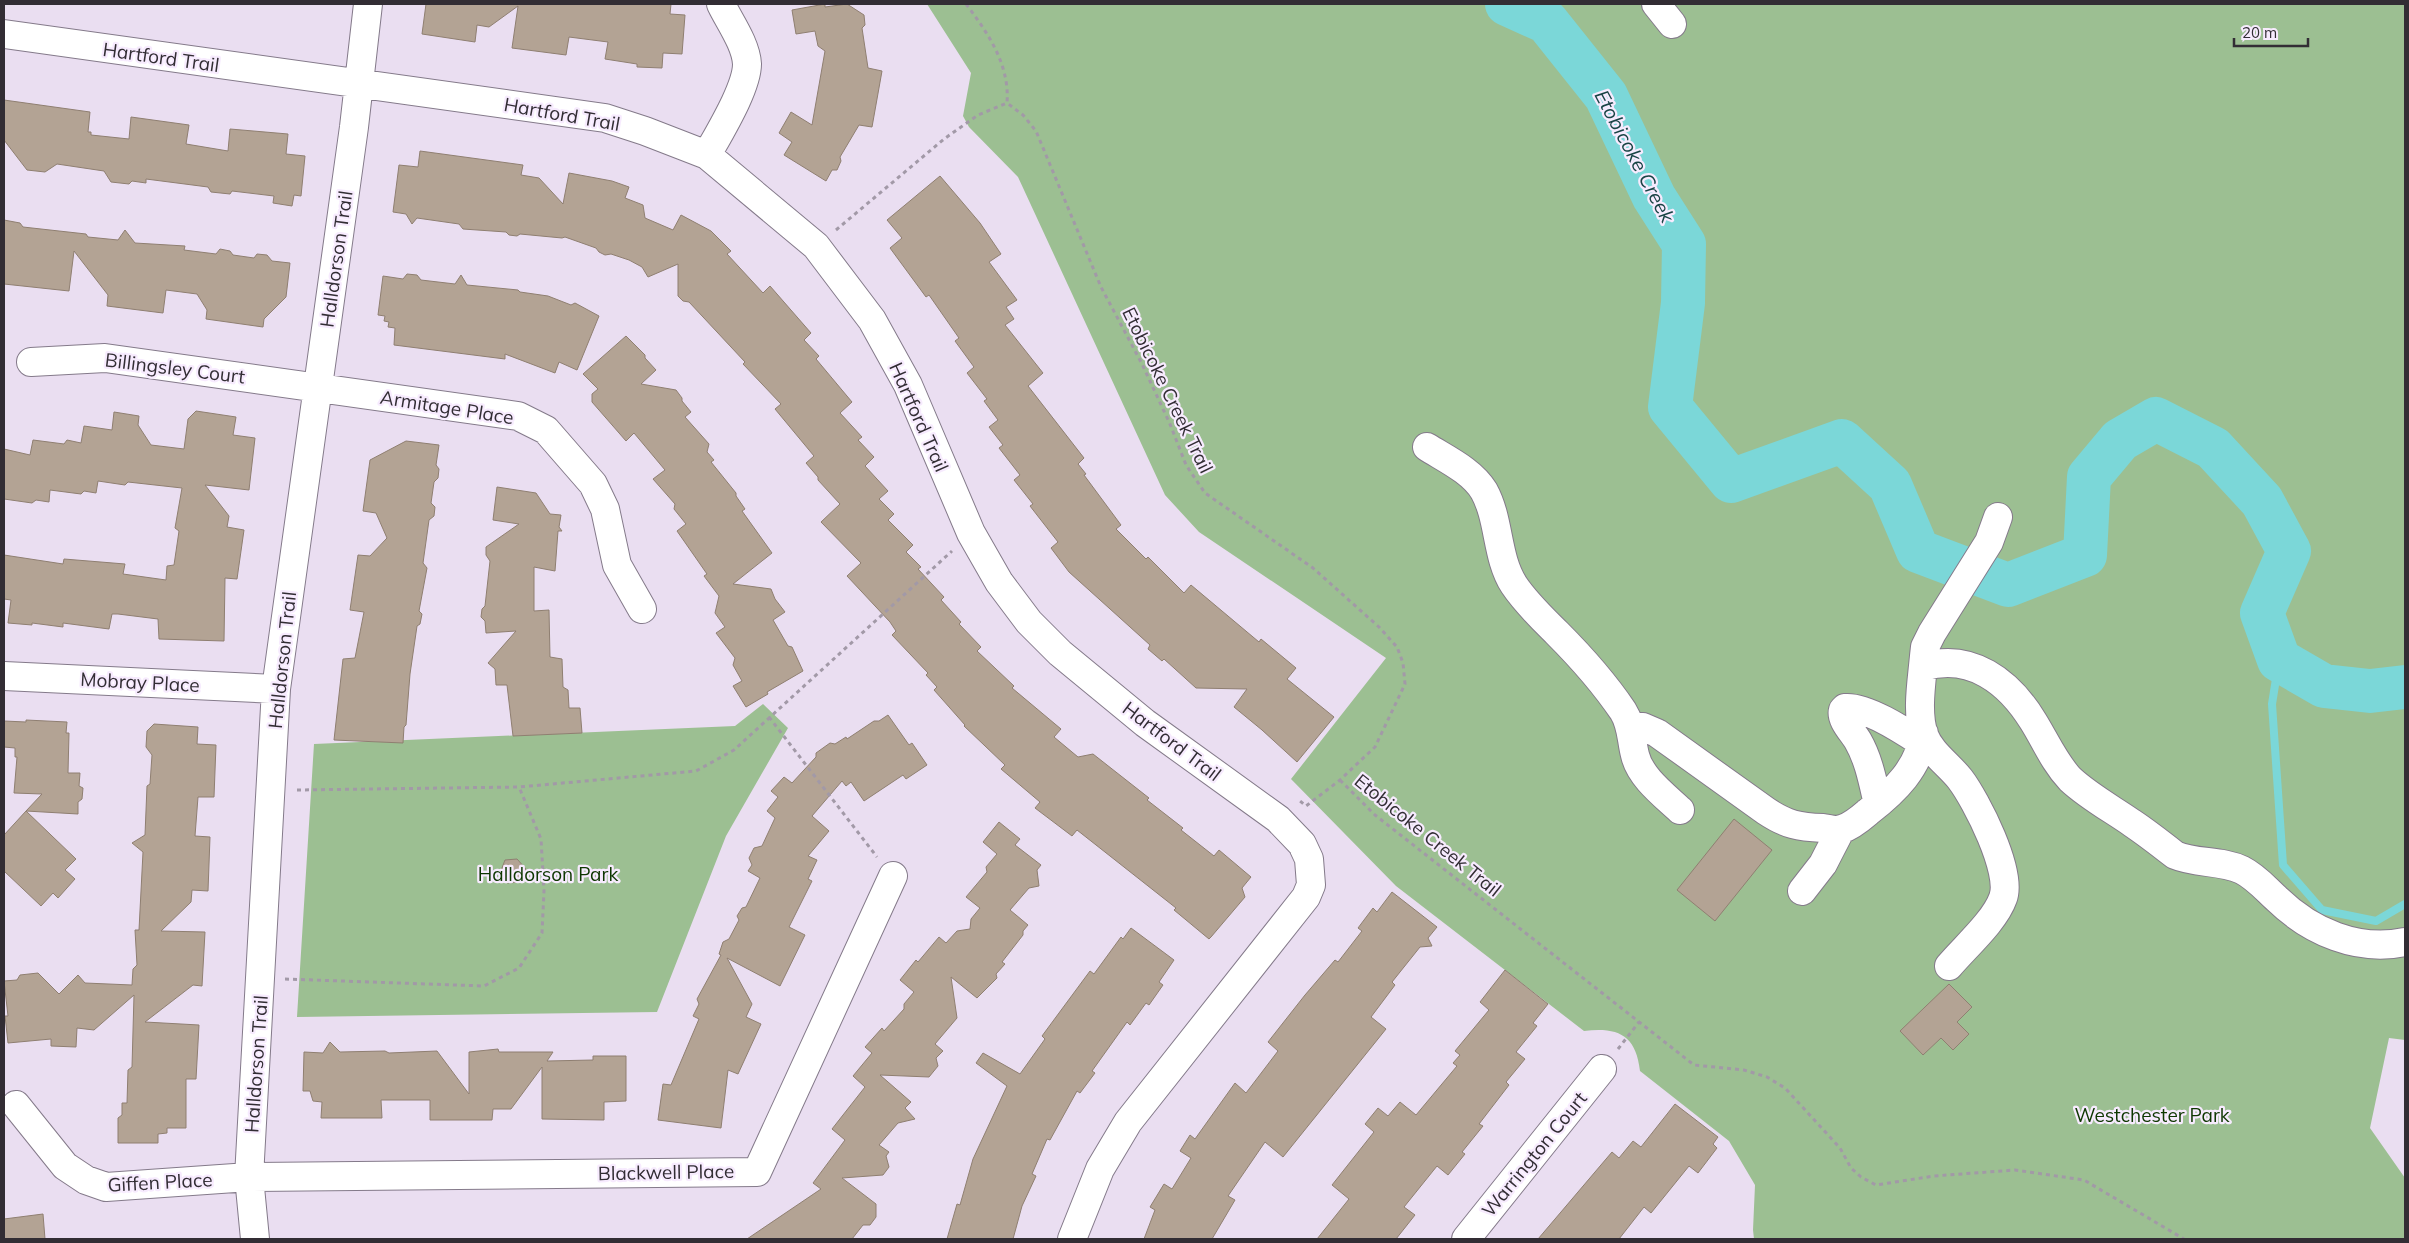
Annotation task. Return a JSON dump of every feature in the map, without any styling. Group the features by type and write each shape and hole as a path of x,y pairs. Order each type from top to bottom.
{"street":[{"name":"Halldorson Trail","path":"255,1239 249,1177 262,978 276,689 360,86 368,4"},
{"path":"707,155 745,79 747,63 744,49 721,4"},
{"path":"1656,4 1672,24"},
{"name":"Hartford Trail","path":"4,34 360,86 605,118 707,155 816,246 872,320 908,385 971,533 999,582 1029,622 1060,654 1145,723 1278,819 1302,844 1308,859 1311,885 1306,897 1128,1122 1100,1168 1072,1239"},
{"name":"Billingsley Court","path":"31,362 105,358 319,388"},
{"name":"Armitage Place","path":"319,388 518,416 546,430 593,484 605,510 617,565 642,609"},
{"path":"1427,447 1469,475 1480,486 1487,500 1504,563 1513,584 1531,607 1587,666 1624,713 1630,726 1635,755 1642,769 1656,788 1680,810"},
{"path":"1802,891 1823,864 1841,829 1878,804 1896,788 1919,754 1923,738 1921,716 1925,647 1994,530"},
{"path":"1923,667 1944,662 1972,667 2005,686 2025,708 2071,780 2175,855 2184,859 2224,865 2242,870 2252,876 2304,921 2331,935 2371,945 2405,942"},
{"name":"Mobray Place","path":"4,676 276,689"},
{"path":"1878,804 1868,765 1860,744 1844,719 1843,710 1845,708 1852,708 1876,717 1923,738 1955,773 1976,804 1989,832 2005,882 2004,896 1998,909 1948,966"},
{"path":"1630,726 1642,727 1658,733 1784,822 1797,827 1841,829"},
{"name":"Blackwell Place","path":"249,1177 757,1172 893,876"},
{"name":"Warrington Court","path":"1466,1239 1602,1069"},
{"name":"Giffen Place","path":"16,1105 64,1166 86,1180 106,1187 249,1177"}],"path":[{"path":"816,246 944,139 978,115 1007,103 1008,88 1000,56 966,4"},
{"name":"Etobicoke Creek Trail","path":"1007,103 1023,115 1036,131 1101,287 1142,364 1170,424 1186,465 1205,493 1313,568 1379,627 1397,647 1403,663 1405,684 1375,747 1340,780 1375,814 1694,1065 1744,1070 1767,1077 1784,1088 1840,1148 1851,1168 1861,1177 1876,1185 1934,1176 2015,1170 2084,1180 2184,1239"},
{"path":"272,790 519,787 696,771 734,750 834,661 971,533"},
{"path":"769,717 865,845 893,876"},
{"path":"1278,819 1297,800 1306,806 1340,780"},
{"path":"262,978 484,986 519,968 542,933 544,892 541,839 519,787"},
{"path":"1602,1069 1639,1022"}],"green space":[{"name":"Westchester Park","path":"927,4 2405,4 2405,1040 2389,1038 2370,1128 2405,1178 2405,1239 1754,1239 1755,1185 1729,1141 1640,1071 1638,1059 1629,1041 1616,1032 1607,1030 1584,1031 1396,886 1291,779 1386,658 1199,532 1165,495 1018,177 969,127 963,116 971,73"},
{"name":"Halldorson Park","path":"763,704 788,728 726,836 657,1012 297,1017 314,744 735,726"}],"building":[{"path":"426,4 671,4 670,14 685,15 682,54 663,53 662,68 637,67 637,64 605,59 608,42 569,37 566,55 512,48 518,6 489,27 477,25 475,42 422,34"},
{"path":"825,4 825,7 847,4 864,15 865,25 862,28 868,68 882,71 872,127 859,125 840,157 841,161 837,170 832,170 826,181 784,155 792,142 779,133 791,112 812,125 825,51 818,46 815,31 796,34 792,10"},
{"path":"4,100 90,112 88,132 91,132 91,135 129,139 131,117 189,125 186,144 228,151 230,129 288,134 286,154 305,156 301,196 294,195 292,206 273,203 274,196 232,191 230,194 211,192 208,187 146,179 146,183 132,181 129,184 111,182 104,171 57,164 45,172 27,170 4,140"},
{"path":"420,151 523,165 521,175 539,178 563,204 569,173 612,181 629,187 625,198 643,205 645,218 673,230 681,215 711,231 731,251 727,254 763,293 770,286 811,333 804,340 819,356 816,359 852,402 840,413 862,437 858,440 874,457 865,466 888,491 879,499 894,514 888,520 913,545 906,552 921,567 918,569 944,597 941,600 961,622 959,624 981,647 977,651 1014,686 1012,688 1061,729 1054,737 1078,757 1093,754 1149,798 1147,800 1183,828 1181,830 1214,856 1219,850 1251,877 1242,888 1245,897 1211,937 1209,939 1174,910 1176,908 1077,830 1072,836 1035,808 1040,802 1001,769 1005,765 964,726 934,690 937,687 926,675 928,673 892,635 896,631 890,622 847,576 861,563 821,522 840,504 818,480 818,477 806,463 814,456 775,409 781,404 689,302 683,301 678,296 678,264 648,277 642,267 629,260 611,254 605,255 596,248 565,237 509,235 506,232 463,229 459,224 417,218 412,224 406,214 393,212 399,165 418,167"},
{"path":"940,176 980,223 1001,254 989,262 1017,300 1006,307 1014,319 1005,325 1043,373 1028,386 1084,458 1078,464 1121,525 1116,529 1146,559 1148,557 1184,593 1191,585 1259,642 1261,639 1296,668 1287,679 1334,717 1297,762 1234,707 1247,689 1196,688 1164,659 1162,661 1148,649 1150,645 1069,572 1051,548 1058,542 1030,506 1033,504 1014,480 1020,475 999,448 1003,445 989,427 998,420 984,401 987,399 967,373 974,367 955,341 959,338 929,295 926,297 890,248 902,238 887,220"},
{"path":"4,220 20,223 23,227 86,234 88,237 118,240 125,230 135,243 185,246 184,250 216,254 220,249 230,251 233,255 254,258 257,254 267,255 272,261 290,263 286,297 264,319 263,327 206,319 207,310 197,294 166,290 163,313 107,306 108,295 74,251 69,291 4,284"},
{"path":"407,274 417,275 421,280 455,284 461,275 467,285 518,290 520,292 548,296 571,305 575,303 599,316 577,370 559,362 555,373 505,354 505,359 394,345 395,328 388,327 389,322 384,321 385,316 378,315 383,276 403,279"},
{"path":"626,336 645,355 645,358 656,370 641,384 676,390 691,412 685,417 709,444 707,452 714,460 711,462 736,493 745,509 742,511 772,553 733,584 771,589 775,599 785,612 773,620 788,646 792,647 803,671 746,707 733,686 742,681 733,665 735,658 716,633 725,627 715,613 719,596 704,576 707,574 677,531 686,524 674,509 675,504 653,479 665,470 634,433 626,441 592,402 592,394 598,389 583,374"},
{"path":"196,411 236,417 233,435 255,438 249,490 205,485 229,516 227,527 244,530 237,579 225,578 224,641 159,639 158,619 118,614 112,614 109,629 63,623 63,627 32,623 32,625 8,623 11,600 4,599 4,555 63,564 64,559 125,564 123,574 166,580 167,566 174,565 179,531 175,528 182,488 128,482 125,485 98,481 96,493 84,491 81,494 50,490 49,502 36,500 32,503 4,499 4,449 30,455 33,440 64,444 67,440 81,443 84,426 112,430 114,412 139,416 138,425 151,445 184,449 188,419"},
{"path":"406,441 439,445 436,465 439,469 438,478 434,482 431,503 435,507 434,516 429,520 423,563 427,568 419,611 422,614 420,624 417,626 403,743 334,740 343,659 355,658 364,612 350,610 358,555 370,556 387,538 376,513 363,511 370,460"},
{"path":"497,487 536,493 550,514 561,515 559,527 562,531 558,531 555,571 534,567 534,611 549,610 550,657 562,659 563,687 568,690 569,708 580,708 582,733 513,736 507,685 496,685 495,669 488,663 516,631 486,633 485,621 481,617 482,609 485,606 490,561 486,555 486,547 519,524 493,520"},
{"path":"888,715 909,745 912,743 927,765 906,779 903,775 864,801 851,782 846,786 842,781 812,816 829,831 808,856 817,860 808,879 812,881 789,927 805,935 780,986 727,958 752,1004 746,1017 761,1024 738,1074 728,1070 721,1128 658,1120 663,1084 671,1085 699,1019 693,1016 699,1004 697,999 721,955 719,954 723,942 729,939 739,920 737,916 742,908 746,907 760,878 748,871 752,865 749,858 754,848 762,846 775,818 767,811 778,797 771,791 784,777 792,783 816,757 816,753 830,743 835,744 846,737 847,739 874,721 879,721"},
{"path":"26,720 67,722 66,733 69,733 68,773 80,773 79,786 83,788 82,799 78,802 78,814 26,811 42,794 14,793 17,757 15,757 15,748 4,747 4,721 26,722"},
{"path":"154,724 198,727 197,744 216,745 214,797 198,797 195,836 210,837 208,891 192,890 191,902 161,931 205,932 202,986 193,985 145,1022 199,1025 196,1079 186,1079 186,1128 167,1128 167,1133 158,1134 158,1143 118,1143 118,1118 122,1115 122,1103 127,1103 128,1070 132,1067 134,995 94,1030 77,1028 76,1047 51,1046 51,1039 8,1043 5,1016 8,1016 4,981 17,980 20,975 38,973 59,994 78,975 85,983 132,985 133,969 137,965 135,930 139,930 143,852 132,843 145,835 147,786 150,784 152,755 146,747 147,731"},
{"path":"26,811 76,859 65,870 75,879 58,898 53,893 41,906 4,871 4,835"},
{"path":"1734,819 1772,850 1715,921 1677,890"},
{"path":"999,822 1020,839 1015,845 1041,865 1037,870 1039,886 1029,888 1010,910 1028,925 1023,931 1023,935 1002,962 1005,964 996,974 997,978 977,998 951,977 957,1018 935,1044 943,1051 936,1058 938,1066 929,1077 880,1075 911,1102 905,1108 915,1119 898,1123 879,1145 889,1152 886,1156 889,1167 883,1175 842,1178 876,1204 876,1217 870,1225 863,1225 852,1239 747,1239 821,1189 813,1183 845,1140 832,1129 865,1087 853,1076 872,1053 865,1047 882,1028 884,1031 904,1009 904,1004 914,992 900,980 916,960 918,962 939,937 946,943 957,931 970,929 971,919 980,908 966,897 987,872 986,867 997,854 983,842"},
{"path":"517,859 526,869 521,882 507,883 500,873 505,860"},
{"path":"1392,892 1437,927 1428,938 1432,946 1420,947 1392,982 1395,985 1371,1017 1386,1029 1283,1157 1265,1142 1228,1196 1235,1200 1212,1239 1144,1239 1155,1210 1150,1207 1164,1184 1172,1189 1191,1158 1180,1151 1190,1135 1195,1139 1235,1083 1246,1093 1278,1051 1268,1042 1335,960 1338,962 1362,931 1358,928 1373,908 1377,912"},
{"path":"1131,928 1174,960 1159,982 1163,985 1149,1005 1146,1003 1130,1025 1127,1022 1092,1071 1095,1073 1080,1093 1077,1091 1050,1140 1047,1139 1032,1174 1036,1176 1022,1206 1013,1239 947,1239 957,1204 960,1205 973,1159 1007,1086 976,1063 983,1053 1020,1074 1045,1039 1042,1036 1090,971 1094,974 1121,937 1123,939"},
{"path":"1505,970 1548,1004 1533,1023 1537,1026 1516,1052 1525,1059 1506,1082 1509,1085 1479,1124 1483,1126 1462,1152 1465,1154 1448,1175 1437,1166 1404,1207 1415,1215 1396,1239 1317,1239 1349,1199 1332,1185 1374,1132 1365,1124 1378,1108 1388,1116 1400,1102 1416,1115 1457,1066 1453,1063 1460,1055 1455,1051 1489,1010 1480,1002"},
{"path":"1949,984 1972,1007 1957,1022 1969,1034 1953,1050 1941,1038 1923,1055 1900,1031"},
{"path":"330,1042 340,1052 385,1051 389,1053 437,1051 469,1094 469,1052 498,1049 499,1052 553,1052 547,1061 593,1060 593,1056 626,1056 626,1101 604,1102 604,1120 542,1119 542,1067 511,1109 493,1109 492,1120 430,1120 430,1100 381,1100 382,1118 321,1118 322,1102 313,1101 310,1091 303,1091 304,1052 323,1053"},
{"path":"1675,1104 1718,1137 1713,1144 1717,1148 1698,1173 1689,1166 1651,1213 1644,1207 1619,1239 1538,1239 1612,1152 1619,1158 1633,1141 1641,1147"},
{"path":"43,1214 45,1239 4,1239 4,1219"}],"waterway":[{"name":"Etobicoke Creek","path":"1507,4 1547,22 1606,96 1654,197 1684,244 1683,303 1670,407 1731,481 1842,441 1890,485 1918,551 2008,585 2085,555 2089,477 2120,440 2156,419 2213,448 2262,501 2289,551 2262,613 2279,660 2324,686 2370,691 2405,687"},
{"path":"2279,660 2272,704 2283,865 2322,910 2376,921 2405,904"}]}
